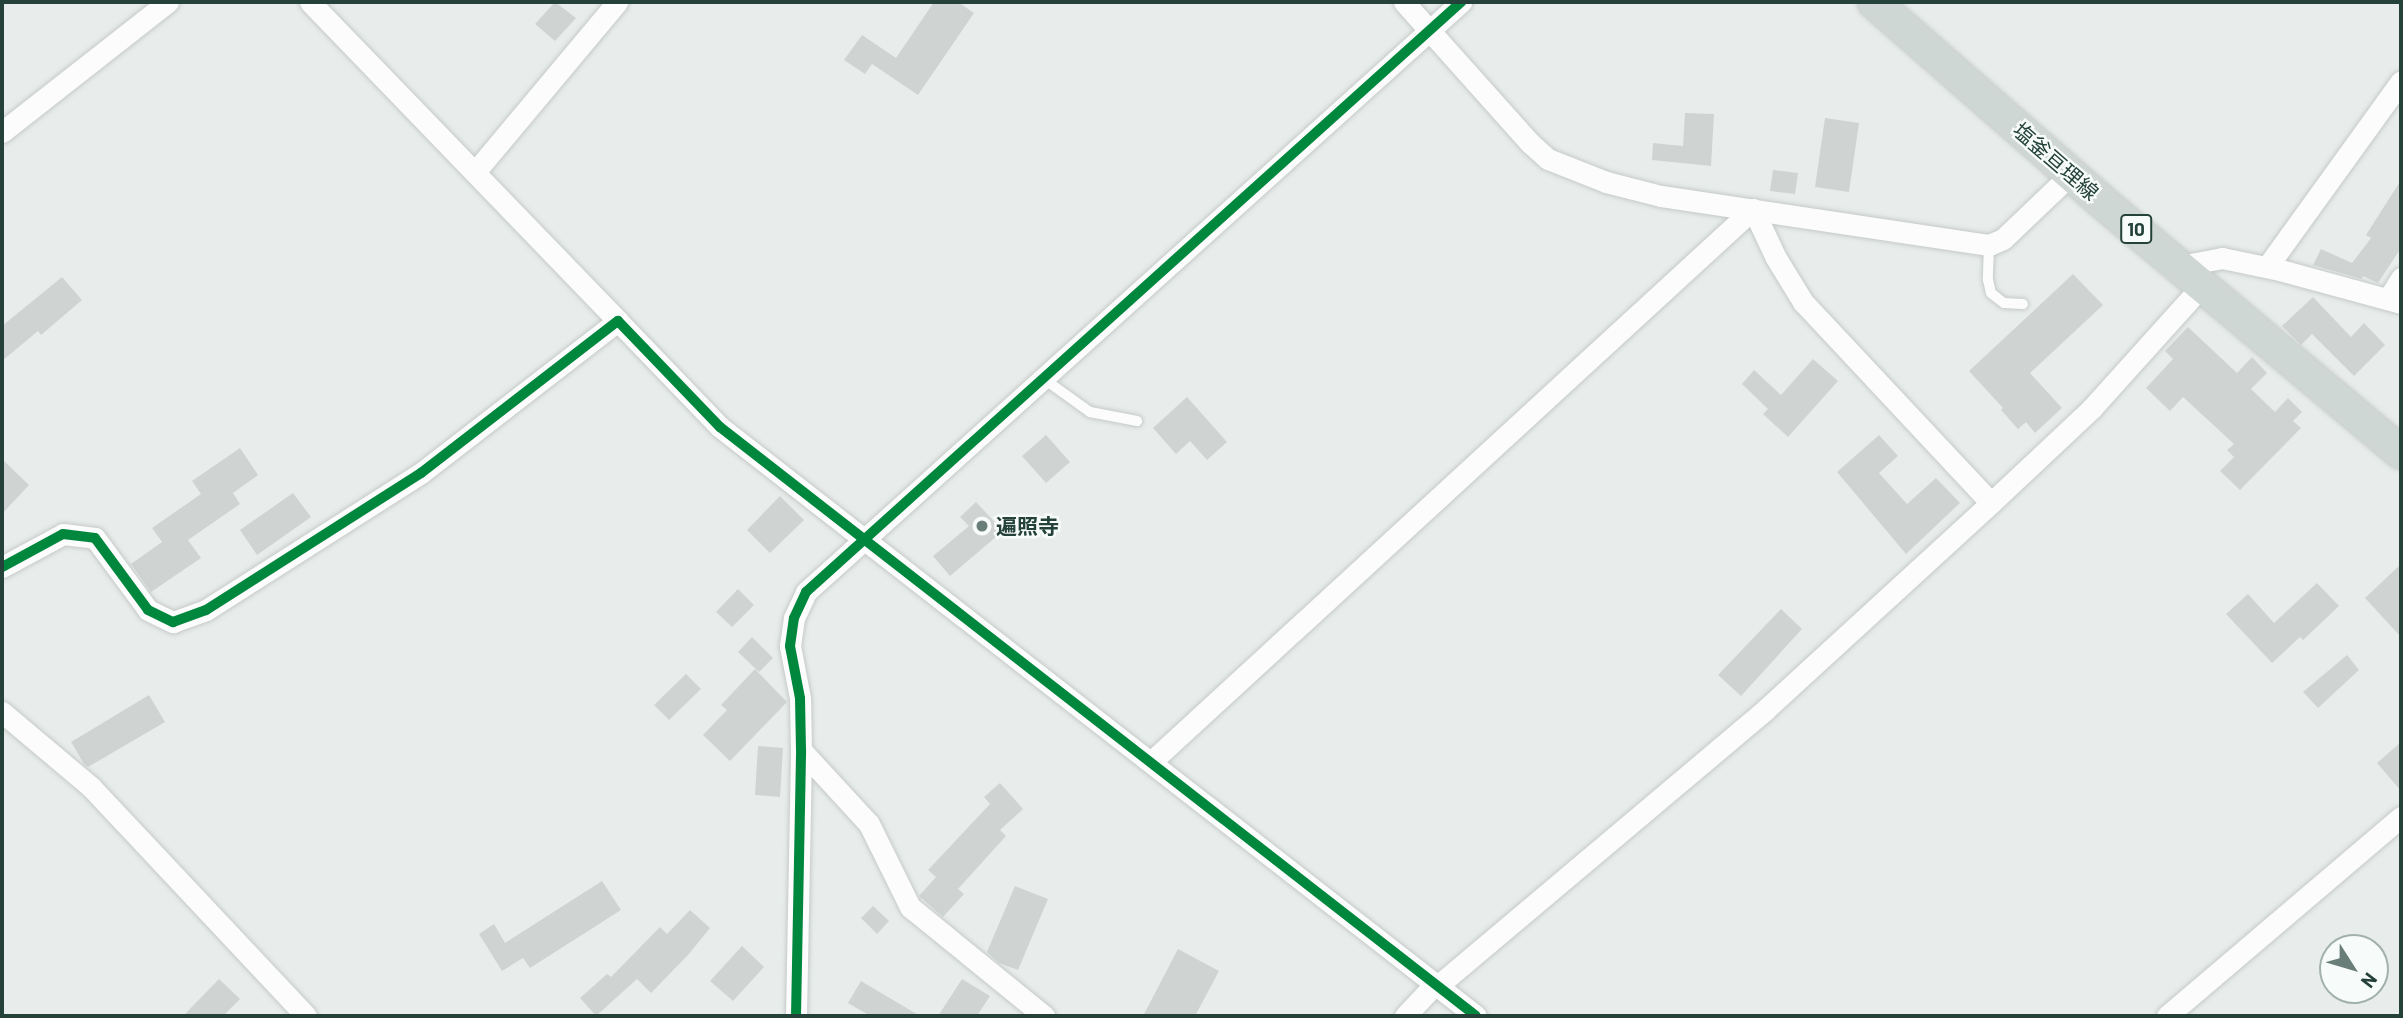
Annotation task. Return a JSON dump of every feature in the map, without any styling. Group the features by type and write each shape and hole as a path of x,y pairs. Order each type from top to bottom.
{"main road":[{"name":"塩釜亘理線","path":"1874,2 2071,174 2401,453"}],"street":[{"path":"2,132 168,2"},
{"path":"310,2 720,427 1476,1016"},
{"path":"475,172 617,2"},
{"path":"1404,2 1530,144 1548,159 1606,182 1661,196 1989,246 2003,239 2071,174"},
{"path":"796,1016 801,750 800,698 790,646 794,618 806,592 1461,2"},
{"path":"2267,267 2401,81"},
{"path":"1753,209 1776,258 1803,302 1991,503"},
{"path":"1152,761 1753,209"},
{"path":"1405,1016 1436,983 1441,983 1765,710 2092,408 2191,276 2221,258 2267,267 2395,301 2401,278"},
{"path":"2,567 63,534 95,538 148,611 173,622 206,610 421,474 618,321"},
{"path":"2,712 91,787 306,1016"},
{"path":"801,750 869,824 910,907 1044,1016"},
{"path":"2166,1016 2401,817"}],"lane":[{"path":"1989,246 1988,280 1991,293 2004,303 2022,304"},
{"path":"1044,379 1090,412 1137,421"}],"building":[{"path":"555,2 576,18 555,41 535,24"},
{"path":"934,2 958,2 974,13 918,95 872,64 865,74 844,60 862,35 896,58"},
{"path":"1685,113 1714,114 1711,166 1652,160 1653,143 1683,146"},
{"path":"1825,118 1859,123 1849,192 1815,187"},
{"path":"1773,170 1798,173 1795,194 1770,191"},
{"path":"2401,180 2401,248 2378,283 2363,276 2362,279 2313,265 2321,249 2352,263 2371,238 2366,235"},
{"path":"2073,274 2103,305 2030,373 2062,408 2035,433 2026,422 2018,429 1969,371"},
{"path":"62,277 82,300 41,335 38,331 2,361 2,326"},
{"path":"2313,297 2351,337 2364,323 2385,345 2354,376 2312,334 2301,345 2282,326"},
{"path":"2188,327 2237,373 2252,357 2267,373 2251,389 2275,412 2288,398 2302,412 2293,421 2301,428 2240,490 2220,471 2234,457 2227,450 2234,444 2183,397 2170,411 2146,388 2173,359 2165,351"},
{"path":"1813,359 1838,381 1788,437 1763,414 1768,409 1742,384 1754,370 1781,395"},
{"path":"1187,397 1227,442 1207,460 1190,441 1176,454 1153,428"},
{"path":"1046,435 1070,462 1046,483 1022,456"},
{"path":"1879,435 1898,456 1879,473 1907,504 1936,478 1960,503 1906,554 1837,472"},
{"path":"240,448 258,475 233,493 240,504 188,540 201,558 151,592 131,564 162,542 152,528 201,494 192,481"},
{"path":"2,459 29,485 2,514"},
{"path":"293,493 311,517 257,555 240,530"},
{"path":"780,496 804,520 770,553 747,530"},
{"path":"976,502 1003,531 950,576 933,556 969,526 960,517"},
{"path":"2401,564 2401,637 2365,598"},
{"path":"2317,583 2339,606 2303,640 2300,637 2272,663 2226,614 2248,594 2274,623"},
{"path":"738,589 754,605 732,627 716,612"},
{"path":"1781,609 1802,629 1741,696 1718,675"},
{"path":"752,637 773,658 759,672 738,652"},
{"path":"2347,655 2359,670 2318,708 2303,692"},
{"path":"755,669 787,702 730,761 703,735 727,710 721,705"},
{"path":"686,674 701,689 669,720 654,705"},
{"path":"149,695 165,722 88,767 84,764 71,742"},
{"path":"2401,742 2401,791 2377,763"},
{"path":"758,746 783,748 780,797 755,795"},
{"path":"1000,783 1023,809 1000,830 1006,836 958,889 964,894 943,917 919,896 936,877 928,870 990,804 984,797"},
{"path":"602,881 621,910 530,968 523,958 502,971 479,934 494,924 505,943"},
{"path":"1015,886 1048,899 1018,970 999,963 987,952"},
{"path":"873,906 889,921 877,934 861,918"},
{"path":"690,910 710,928 688,955 651,993 637,979 596,1016 580,998 607,974 611,977 660,927 667,934"},
{"path":"742,946 764,967 733,1001 710,981"},
{"path":"1178,949 1219,971 1195,1016 1143,1016"},
{"path":"219,979 240,999 223,1016 183,1016"},
{"path":"962,979 990,996 977,1016 938,1016"},
{"path":"861,981 920,1016 870,1016 848,1003"}],"cycle path":[{"path":"796,1016 801,750 800,698 790,646 794,618 806,592 1461,2"},
{"path":"2,567 63,534 95,538 148,610 173,622 206,610 421,473 618,321 720,427 1476,1016"}],"place":[{"name":"遍照寺","path":"982,526"}]}
